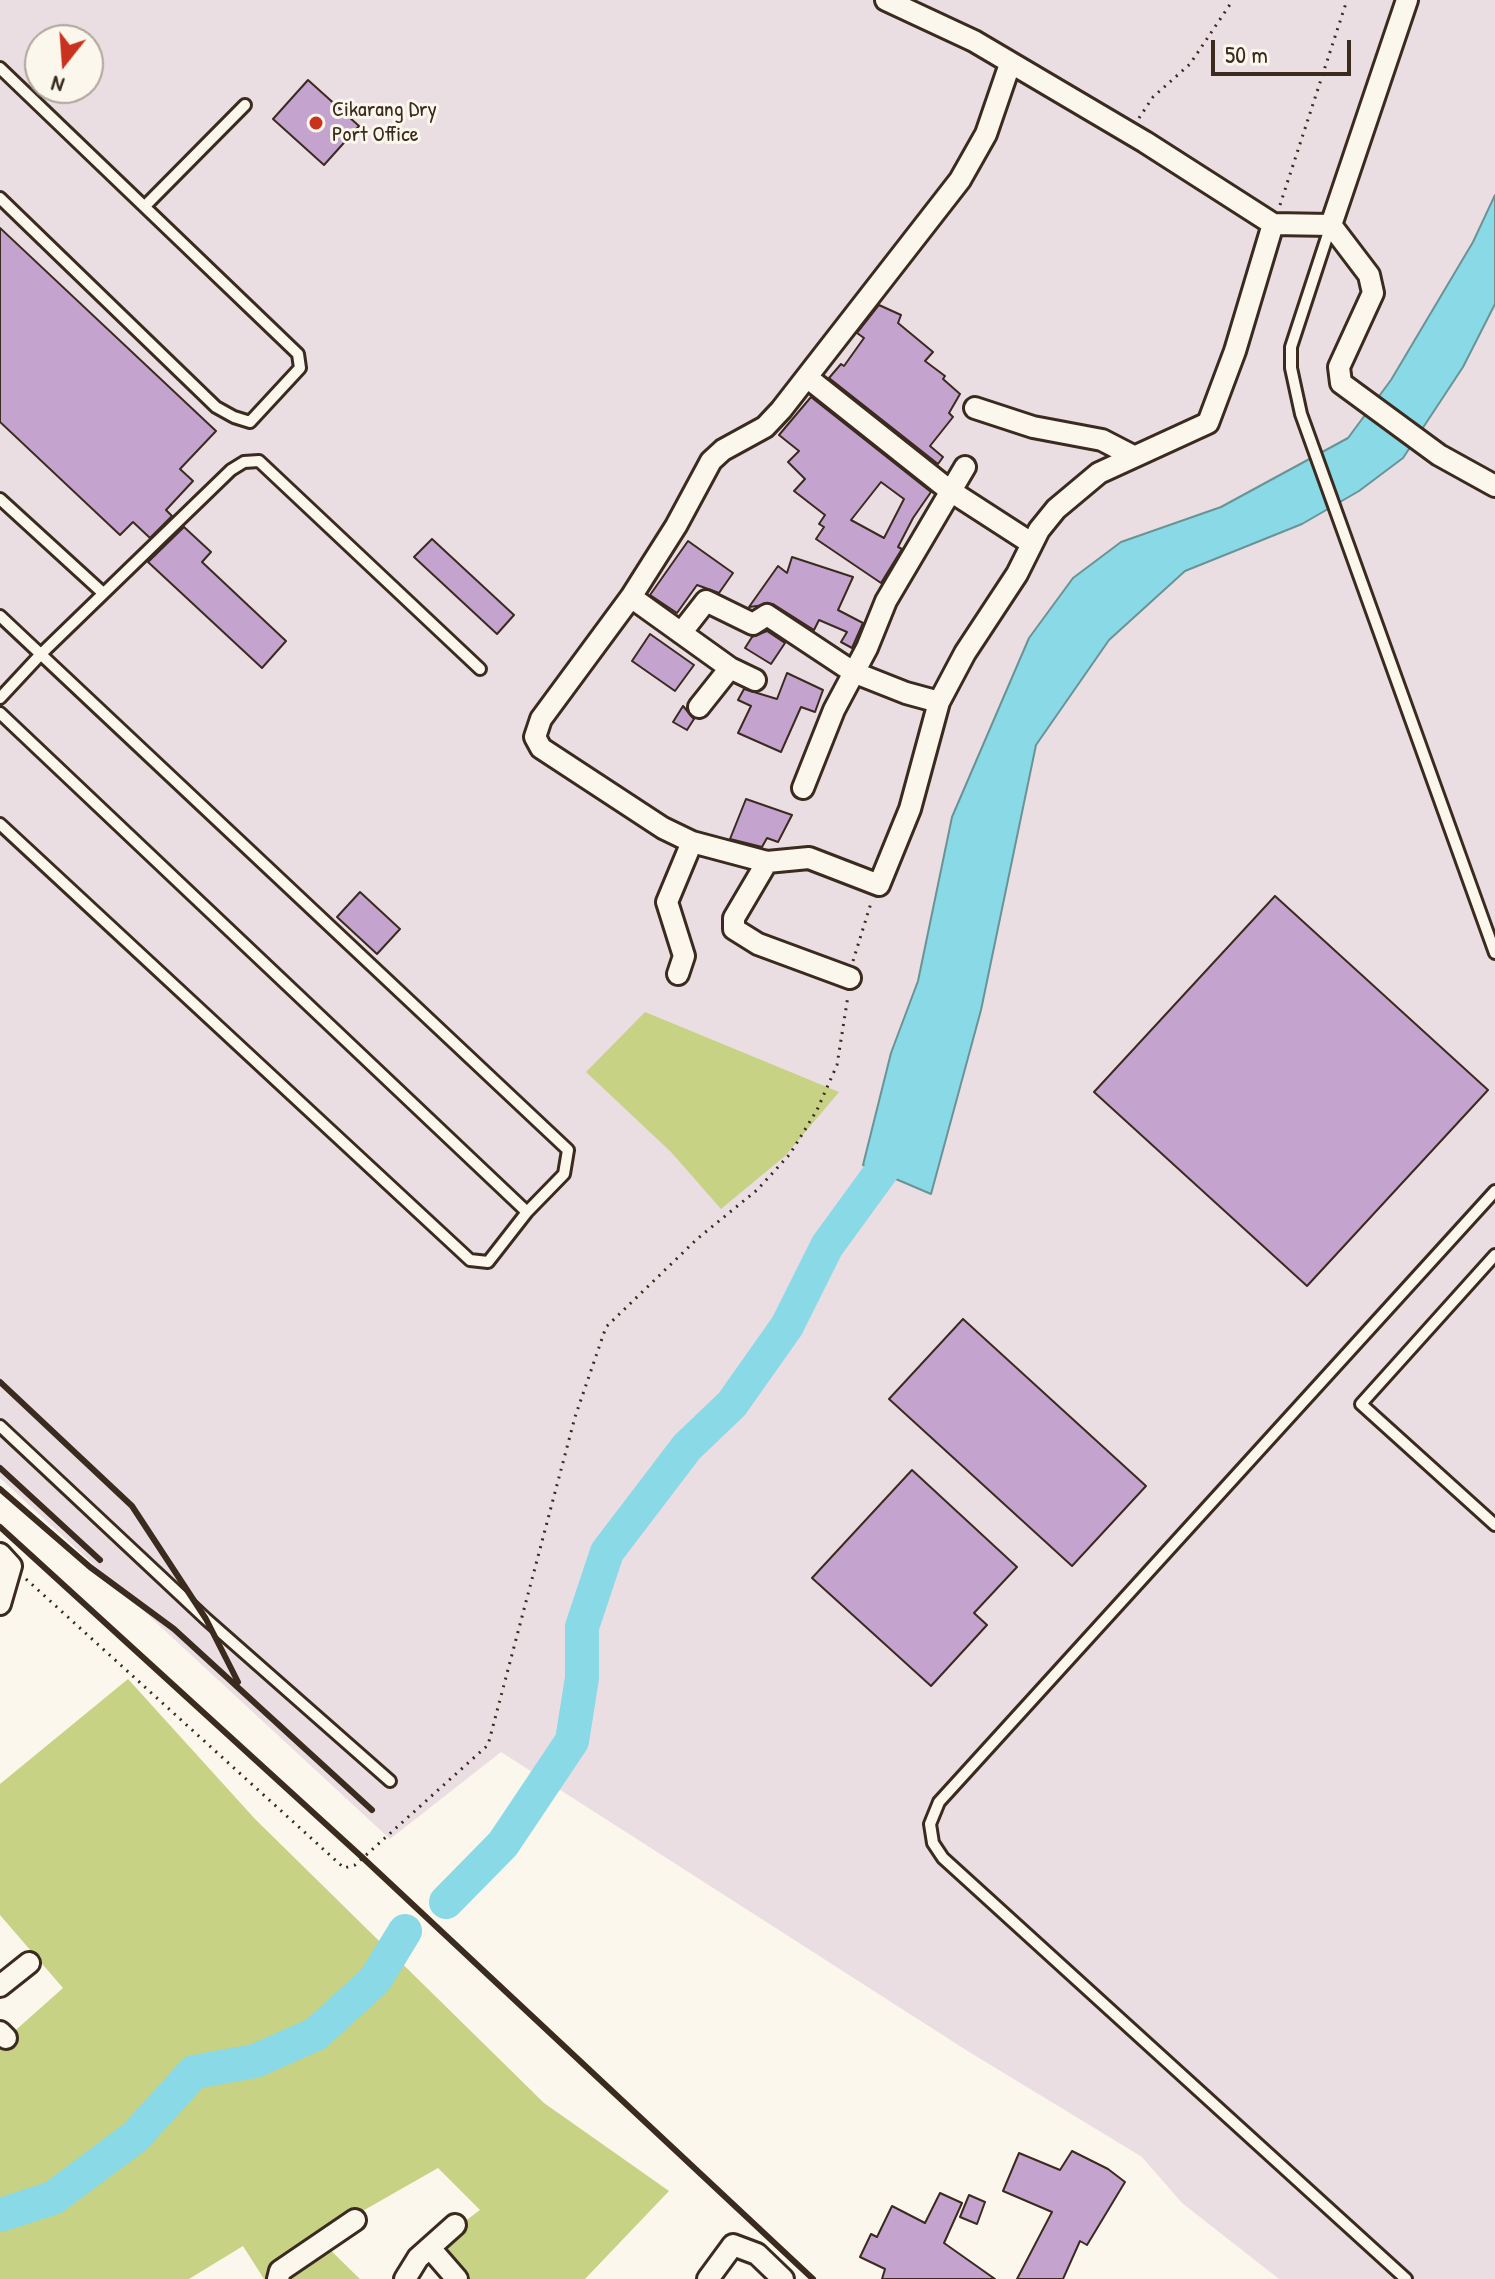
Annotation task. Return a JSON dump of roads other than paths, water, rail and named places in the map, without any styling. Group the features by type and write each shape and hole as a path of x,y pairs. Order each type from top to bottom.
{"street":[{"path":"886,0 974,41 1129,133 1273,224 1331,225 1359,258 1373,288 1371,301 1338,371 1341,383 1431,449 1495,486"},
{"path":"1331,225 1407,0"},
{"path":"1010,64 986,134 960,180 808,378 765,427 723,450 711,461 676,526 631,597 554,699 535,737 548,754 636,812 692,842 767,862 802,856 879,885 910,809 939,702 965,653 1017,574 1031,543 1056,509 1083,484 1131,455 1200,430 1208,423 1235,351 1273,224"},
{"path":"808,378 949,490 1031,543"},
{"path":"975,408 1023,425 1102,440 1131,455"},
{"path":"803,788 853,672 907,560 965,467"},
{"path":"631,597 730,668 755,680"},
{"path":"681,633 700,606 712,601 753,624 767,615 853,672 939,702"},
{"path":"699,707 730,668"},
{"path":"678,974 684,956 667,902 692,842"},
{"path":"767,862 734,918 734,929 758,944 850,978"},
{"path":"0,1604 6,1560"},
{"path":"0,1986 29,1963"},
{"path":"278,2279 280,2271 355,2220"},
{"path":"405,2279 430,2248 455,2225"},
{"path":"708,2279 733,2245 757,2254 783,2279"},
{"path":"430,2248 457,2279"}],"lane":[{"path":"0,198 216,407 250,422 300,368 301,361 146,205 2,76"},
{"path":"146,205 245,105"},
{"path":"1331,225 1291,347 1291,368 1301,414 1495,953"},
{"path":"0,698 41,654 231,470 244,462 259,461 480,669"},
{"path":"0,499 103,593"},
{"path":"0,616 568,1150 569,1162 564,1174 527,1212 488,1262 470,1260 0,824"},
{"path":"0,713 527,1212"},
{"path":"1406,2279 943,1858 933,1843 930,1824 939,1802 1495,1191"},
{"path":"1495,1255 1361,1404 1495,1525"},
{"path":"0,1426 206,1619 390,1781"}],"water":[{"path":"1495,195 1495,304 1463,367 1403,458 1359,491 1302,524 1185,571 1109,640 1036,745 981,1010 931,1194 863,1165 891,1053 918,981 952,817 1029,638 1073,578 1121,542 1221,507 1348,438 1391,380 1473,242"}],"waterway":[{"path":"446,1902 503,1844 572,1741 582,1678 582,1627 607,1552 687,1447 732,1404 787,1326 827,1246 907,1136"},
{"path":"0,2215 53,2198 135,2137 194,2072 255,2061 316,2034 375,1980 405,1931"}],"railway":[{"path":"0,1382 132,1506 206,1619 238,1682"},
{"path":"0,1468 100,1560"},
{"path":"0,1489 90,1567 174,1629 372,1810"},
{"path":"0,1527 363,1858 813,2279"}],"place":[{"name":"Cikarang Dry Port Office","path":"316,123"}]}
